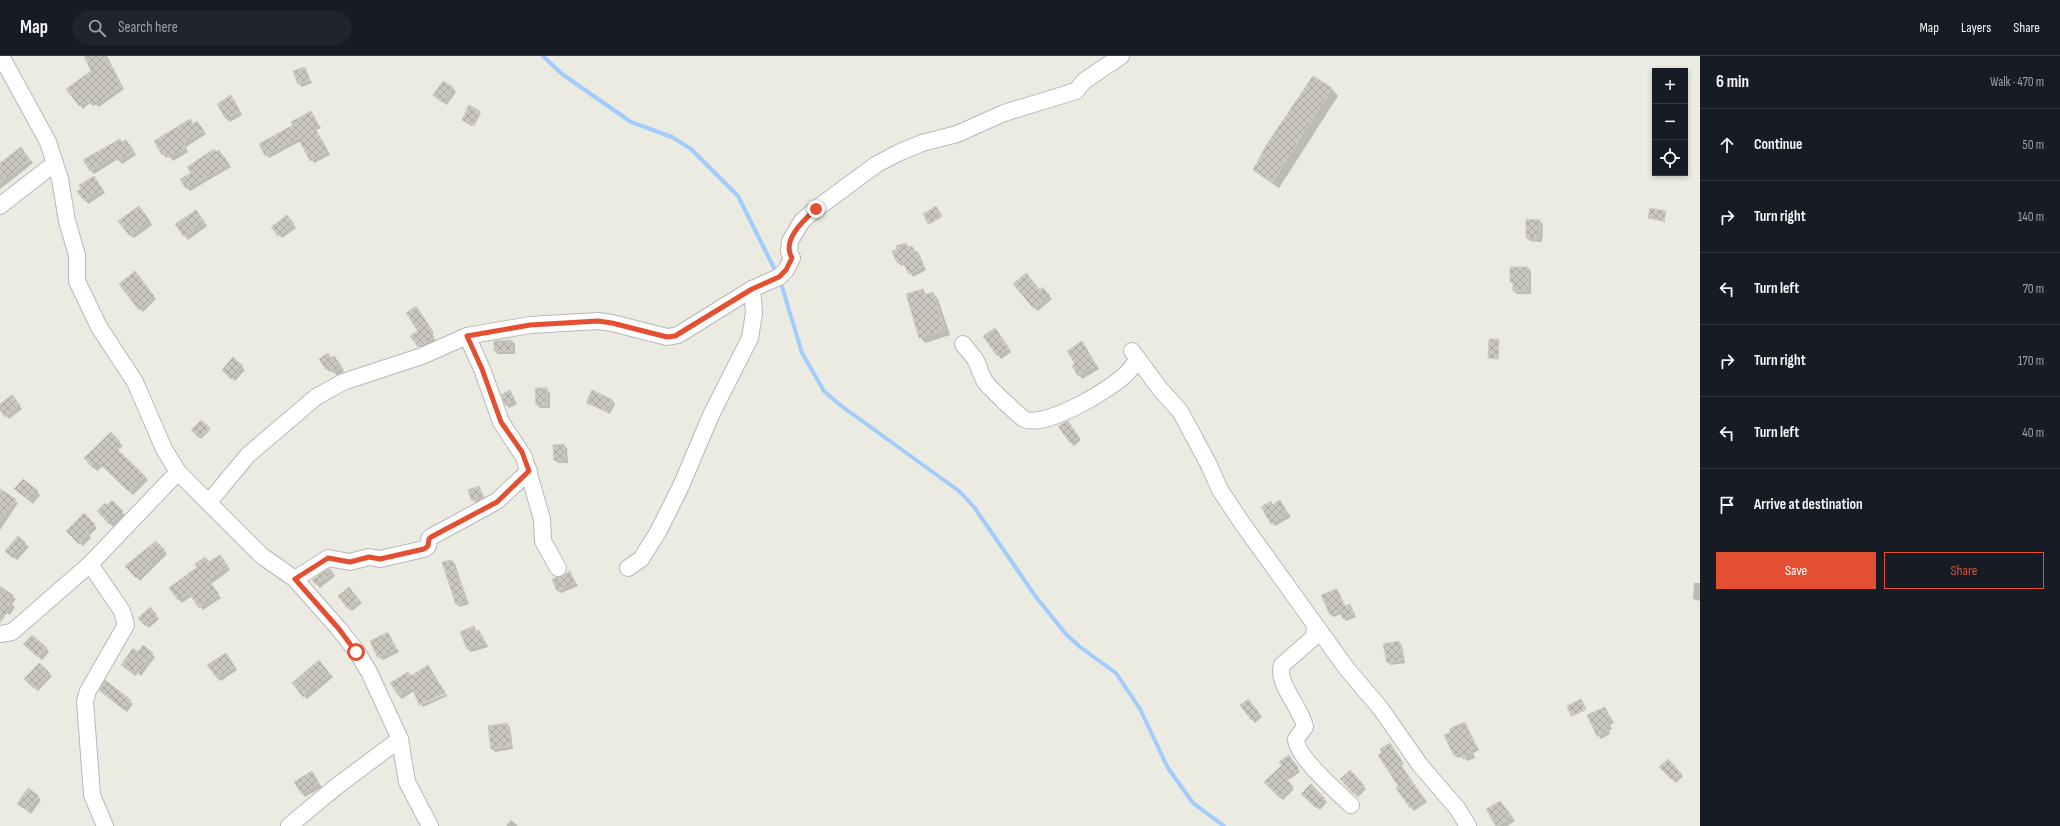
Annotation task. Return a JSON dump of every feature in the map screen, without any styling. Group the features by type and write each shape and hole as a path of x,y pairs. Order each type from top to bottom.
{"street":[{"path":"1,56 48,142 60,179 67,221 77,255 77,281 99,327 135,382 164,449 178,472 262,556 295,579 339,629 356,652 369,672 400,739 407,782 430,826"},
{"path":"209,502 248,456 316,397 343,382 422,356 467,336 530,325 598,321 612,323 667,337 675,336 752,289 779,277 786,270 792,258 789,252 790,241 802,221 877,164 898,153 922,144 957,134 1004,113 1076,91 1084,81 1120,56"},
{"path":"0,206 55,163"},
{"path":"628,568 641,559 658,532 681,486 711,415 750,338 754,313 752,289"},
{"path":"467,336 482,369 501,422 522,452 529,471 542,519 543,541 558,568"},
{"path":"963,344 976,360 986,383 1017,414 1030,420 1038,420 1057,415 1082,404 1104,391 1127,373 1135,355 1160,389 1180,412 1209,465 1220,490 1346,669 1381,709 1420,766 1457,808 1468,826"},
{"path":"295,579 328,558 350,562 369,557 380,559 424,549 428,546 429,539 431,537 497,502 529,471"},
{"path":"0,634 12,632 90,564 178,472"},
{"path":"90,564 122,611 126,625 88,691 85,701 92,794 105,826"},
{"path":"1316,625 1314,637 1282,664 1280,670 1282,681 1299,708 1305,727 1296,739 1298,747 1324,780 1351,805"},
{"path":"289,826 337,786 400,739"}],"building":[{"path":"84,56 105,56 122,86 95,105 93,102 89,104 87,100 79,106 66,89 91,71"},
{"path":"305,67 310,80 298,84 293,71"},
{"path":"1313,76 1332,88 1272,182 1253,170 1267,144"},
{"path":"443,81 454,88 443,103 433,95"},
{"path":"231,95 240,111 226,119 217,104"},
{"path":"469,105 480,111 472,126 462,120"},
{"path":"311,111 318,124 314,127 328,151 310,161 298,138 265,156 259,144 293,125 291,122"},
{"path":"190,119 193,124 197,121 204,131 183,144 186,148 169,158 166,153 162,155 154,141"},
{"path":"120,139 122,142 126,140 134,151 118,161 114,156 90,171 83,160"},
{"path":"21,147 30,160 0,183 0,163"},
{"path":"214,149 216,152 219,150 229,164 186,189 180,179 191,173 187,167"},
{"path":"94,176 103,190 84,201 77,191 81,189 79,185"},
{"path":"139,206 150,221 130,236 118,221"},
{"path":"936,206 942,216 928,224 923,214"},
{"path":"1650,208 1666,211 1664,221 1648,218"},
{"path":"196,210 205,223 184,237 175,224"},
{"path":"287,215 294,224 278,236 271,227"},
{"path":"1526,219 1540,220 1539,239 1526,238"},
{"path":"906,243 908,248 912,246 915,252 917,251 924,266 909,274 902,261 897,263 892,251 897,249 896,246"},
{"path":"1510,267 1528,267 1528,291 1513,291 1513,282 1510,282"},
{"path":"135,271 154,296 149,300 151,301 139,310 119,284"},
{"path":"1026,273 1040,290 1043,287 1050,296 1034,309 1013,284"},
{"path":"923,289 925,295 933,292 945,330 919,338 906,294"},
{"path":"416,306 432,330 430,331 434,338 418,347 410,336 418,331 406,313"},
{"path":"995,328 1009,348 997,356 983,336"},
{"path":"1489,339 1499,339 1498,359 1488,358"},
{"path":"512,340 512,351 494,351 494,341"},
{"path":"1082,341 1096,365 1078,376 1072,366 1075,364 1067,351"},
{"path":"328,353 331,358 334,356 342,367 333,373 329,367 326,370 319,359"},
{"path":"233,357 243,366 231,379 222,370"},
{"path":"535,388 547,388 547,405 536,405"},
{"path":"510,390 515,400 505,405 501,395"},
{"path":"592,390 613,400 607,412 586,403"},
{"path":"12,395 20,405 5,417 0,410 0,404"},
{"path":"201,420 210,428 199,438 191,430"},
{"path":"1068,421 1079,437 1070,443 1058,426"},
{"path":"111,432 120,442 115,447 145,476 129,492 99,463 93,468 84,458"},
{"path":"564,444 565,460 554,461 553,445"},
{"path":"23,479 38,491 30,501 14,489"},
{"path":"479,486 483,497 472,501 468,490"},
{"path":"0,489 16,499 0,522"},
{"path":"112,500 123,511 109,524 97,511 105,503 107,505"},
{"path":"1280,500 1288,514 1271,524 1261,507 1271,501 1272,505"},
{"path":"84,513 95,524 87,532 89,534 79,544 66,531"},
{"path":"18,536 26,543 13,558 5,551"},
{"path":"156,541 165,550 150,563 152,565 136,578 125,566"},
{"path":"220,555 228,566 208,580 219,594 199,608 189,593 178,600 169,588 197,567 195,564 205,557 209,562"},
{"path":"452,560 467,601 456,605 442,562"},
{"path":"329,568 333,573 316,585 312,580"},
{"path":"570,571 575,583 557,591 552,579 562,576"},
{"path":"0,586 13,595 9,601 13,603 0,623"},
{"path":"349,587 359,600 348,609 338,596"},
{"path":"1337,589 1345,606 1350,604 1354,614 1343,619 1339,611 1330,615 1321,595"},
{"path":"150,607 157,615 145,626 138,618"},
{"path":"474,626 476,631 479,630 485,644 467,649 460,632"},
{"path":"388,632 396,649 378,658 370,641"},
{"path":"32,635 47,648 38,657 23,644"},
{"path":"1399,641 1403,660 1387,663 1383,644"},
{"path":"143,645 153,653 138,673 134,670 132,673 121,665 133,648 138,652"},
{"path":"226,653 235,667 217,678 207,665"},
{"path":"319,660 330,674 303,697 292,683"},
{"path":"39,663 50,673 35,689 24,679"},
{"path":"428,665 445,693 419,705 412,688 399,696 390,683 408,672 411,676"},
{"path":"105,680 131,700 124,710 99,690"},
{"path":"1248,699 1260,714 1251,720 1240,705"},
{"path":"1581,699 1586,709 1571,716 1567,706"},
{"path":"1605,707 1611,720 1607,722 1609,726 1606,728 1608,731 1597,736 1587,715"},
{"path":"1465,722 1476,747 1471,750 1472,754 1463,759 1460,753 1454,756 1444,735 1451,732 1449,729"},
{"path":"507,723 511,746 491,749 488,726"},
{"path":"1390,743 1402,761 1399,762 1424,799 1410,808 1396,788 1398,786 1378,755 1382,753 1380,749"},
{"path":"1289,755 1299,769 1285,778 1293,786 1280,798 1264,782 1282,765 1279,762"},
{"path":"1668,759 1681,773 1672,780 1659,767"},
{"path":"1350,770 1364,785 1354,794 1340,779"},
{"path":"312,771 319,783 302,794 294,782"},
{"path":"1311,784 1325,799 1316,808 1301,794"},
{"path":"28,788 39,796 28,811 17,804"},
{"path":"1500,801 1513,818 1496,826 1486,809"}],"waterway":[{"path":"543,56 562,74 631,122 672,137 691,149 738,196 777,274"},
{"path":"780,280 802,353 824,391 840,405 959,491 974,507 1036,597 1065,633 1080,647 1116,673 1140,709 1168,768 1193,803 1224,826"}],"route":[{"path":"356,652 339,629 295,579 324,559 331,557 350,562 365,557 380,559 424,549 428,546 429,539 431,537 497,502 529,471 522,452 501,422 482,369 467,336 530,325 598,321 612,323 667,337 678,335 752,289 783,274 792,258 789,252 790,241 802,221 816,209"}]}
